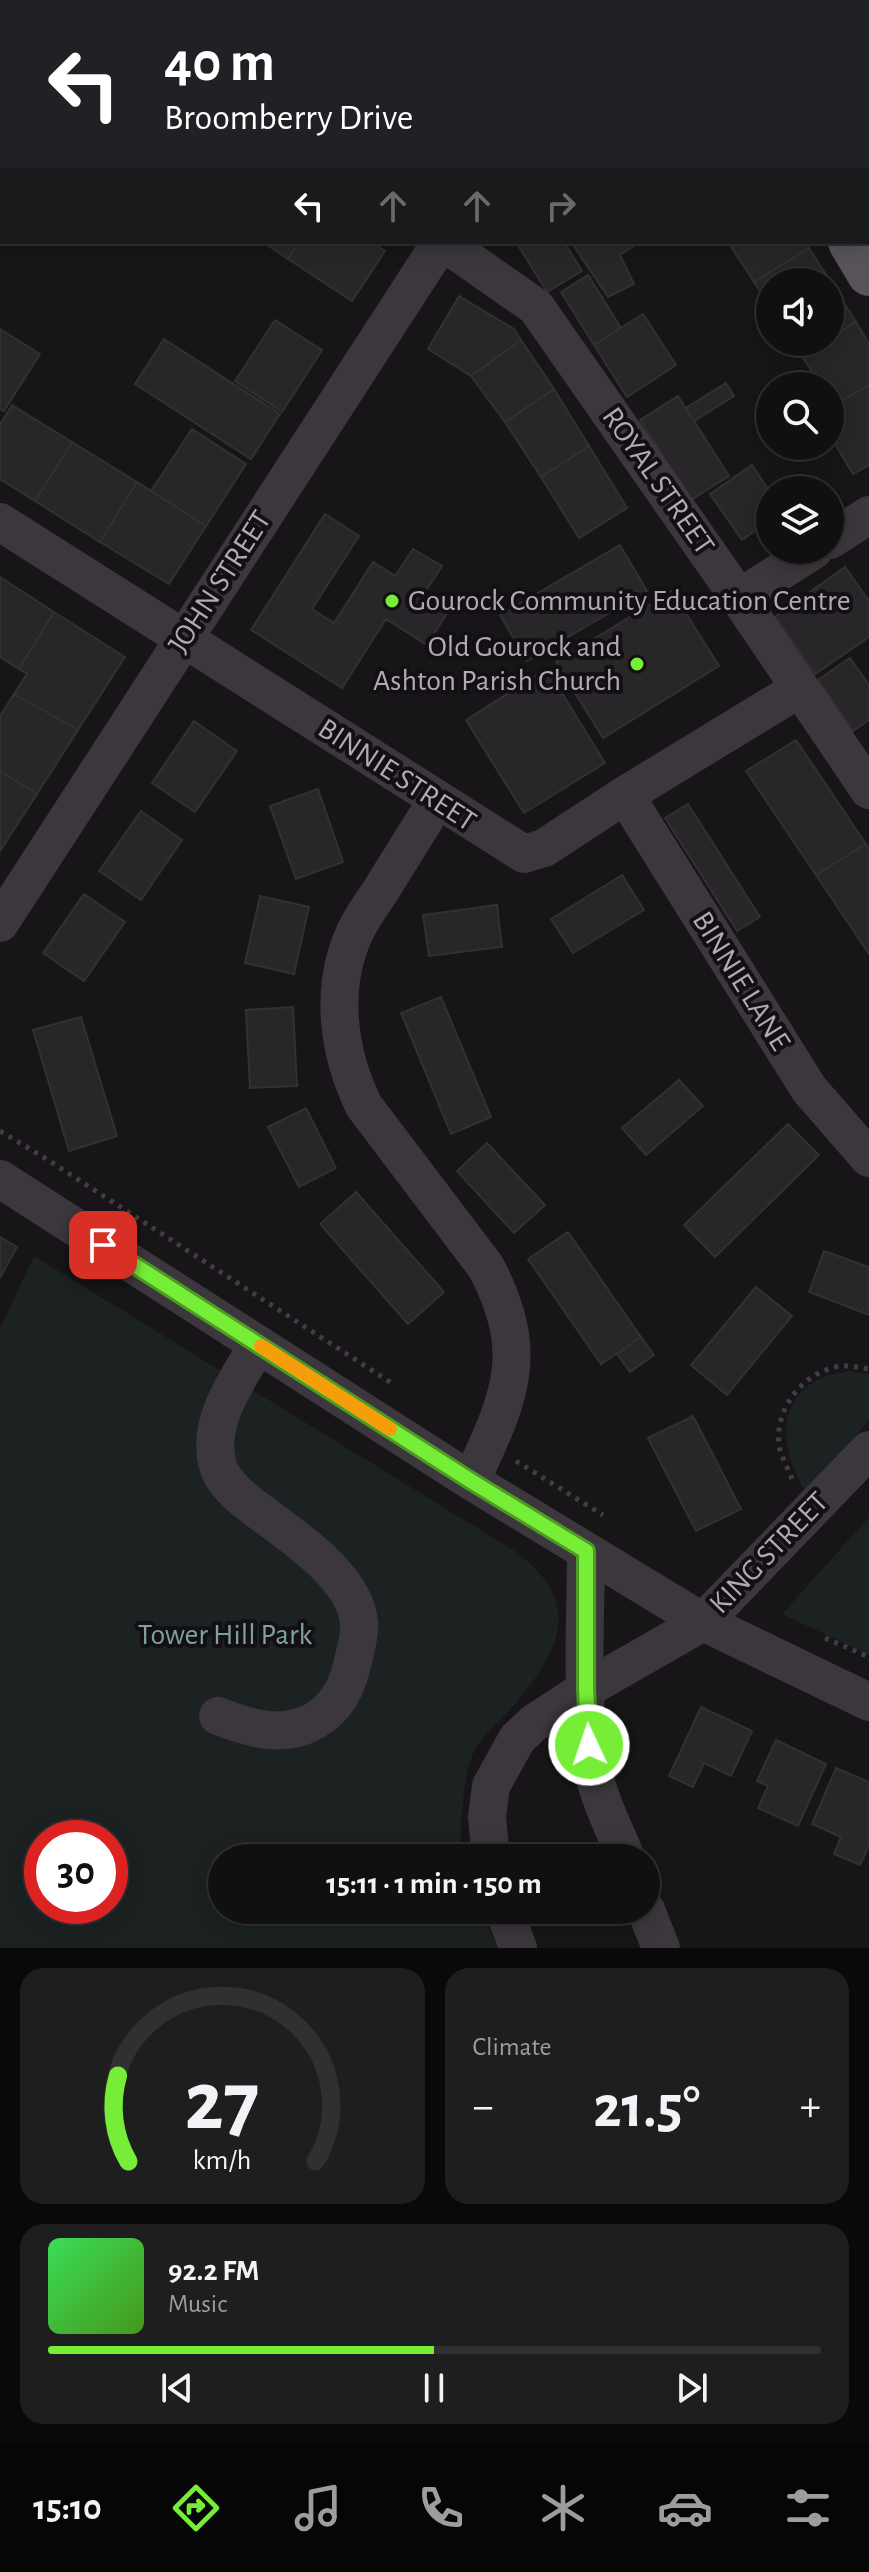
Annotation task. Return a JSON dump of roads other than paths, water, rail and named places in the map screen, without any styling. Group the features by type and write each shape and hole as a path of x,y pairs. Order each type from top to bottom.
{"main road":[{"path":"851,244 869,274"}],"street":[{"name":"JOHN STREET","path":"0,923 441,244"},
{"name":"ROYAL STREET","path":"445,244 536,307 869,790"},
{"path":"844,531 869,515"},
{"name":"BINNIE STREET","path":"0,522 524,854 544,848 799,689"},
{"path":"739,598 792,564"},
{"name":"BINNIE LANE","path":"625,795 809,1089 869,1158"},
{"path":"437,800 355,932 345,962 341,990 341,1033 350,1078 364,1106 486,1267 501,1296 510,1325 513,1353 503,1411 471,1481"},
{"path":"0,1179 471,1481 703,1622 869,1702"},
{"path":"218,1716 254,1730 291,1731 319,1720 339,1700 357,1645 359,1622 344,1585 304,1545 241,1497 223,1478 217,1463 218,1424 226,1401 258,1344"},
{"name":"KING STREET","path":"488,1844 491,1786 517,1739 534,1723 586,1689 703,1622 869,1450"},
{"path":"586,1551 589,1745 595,1779 621,1844"},
{"path":"509,1924 518,1948"},
{"path":"652,1924 661,1948"}],"place":[{"name":"Gourock Community Education Centre","path":"392,601"},
{"name":"Old Gourock and Ashton Parish Church","path":"637,664"}],"park label":[{"name":"Tower Hill Park","path":"225,1635"}]}
